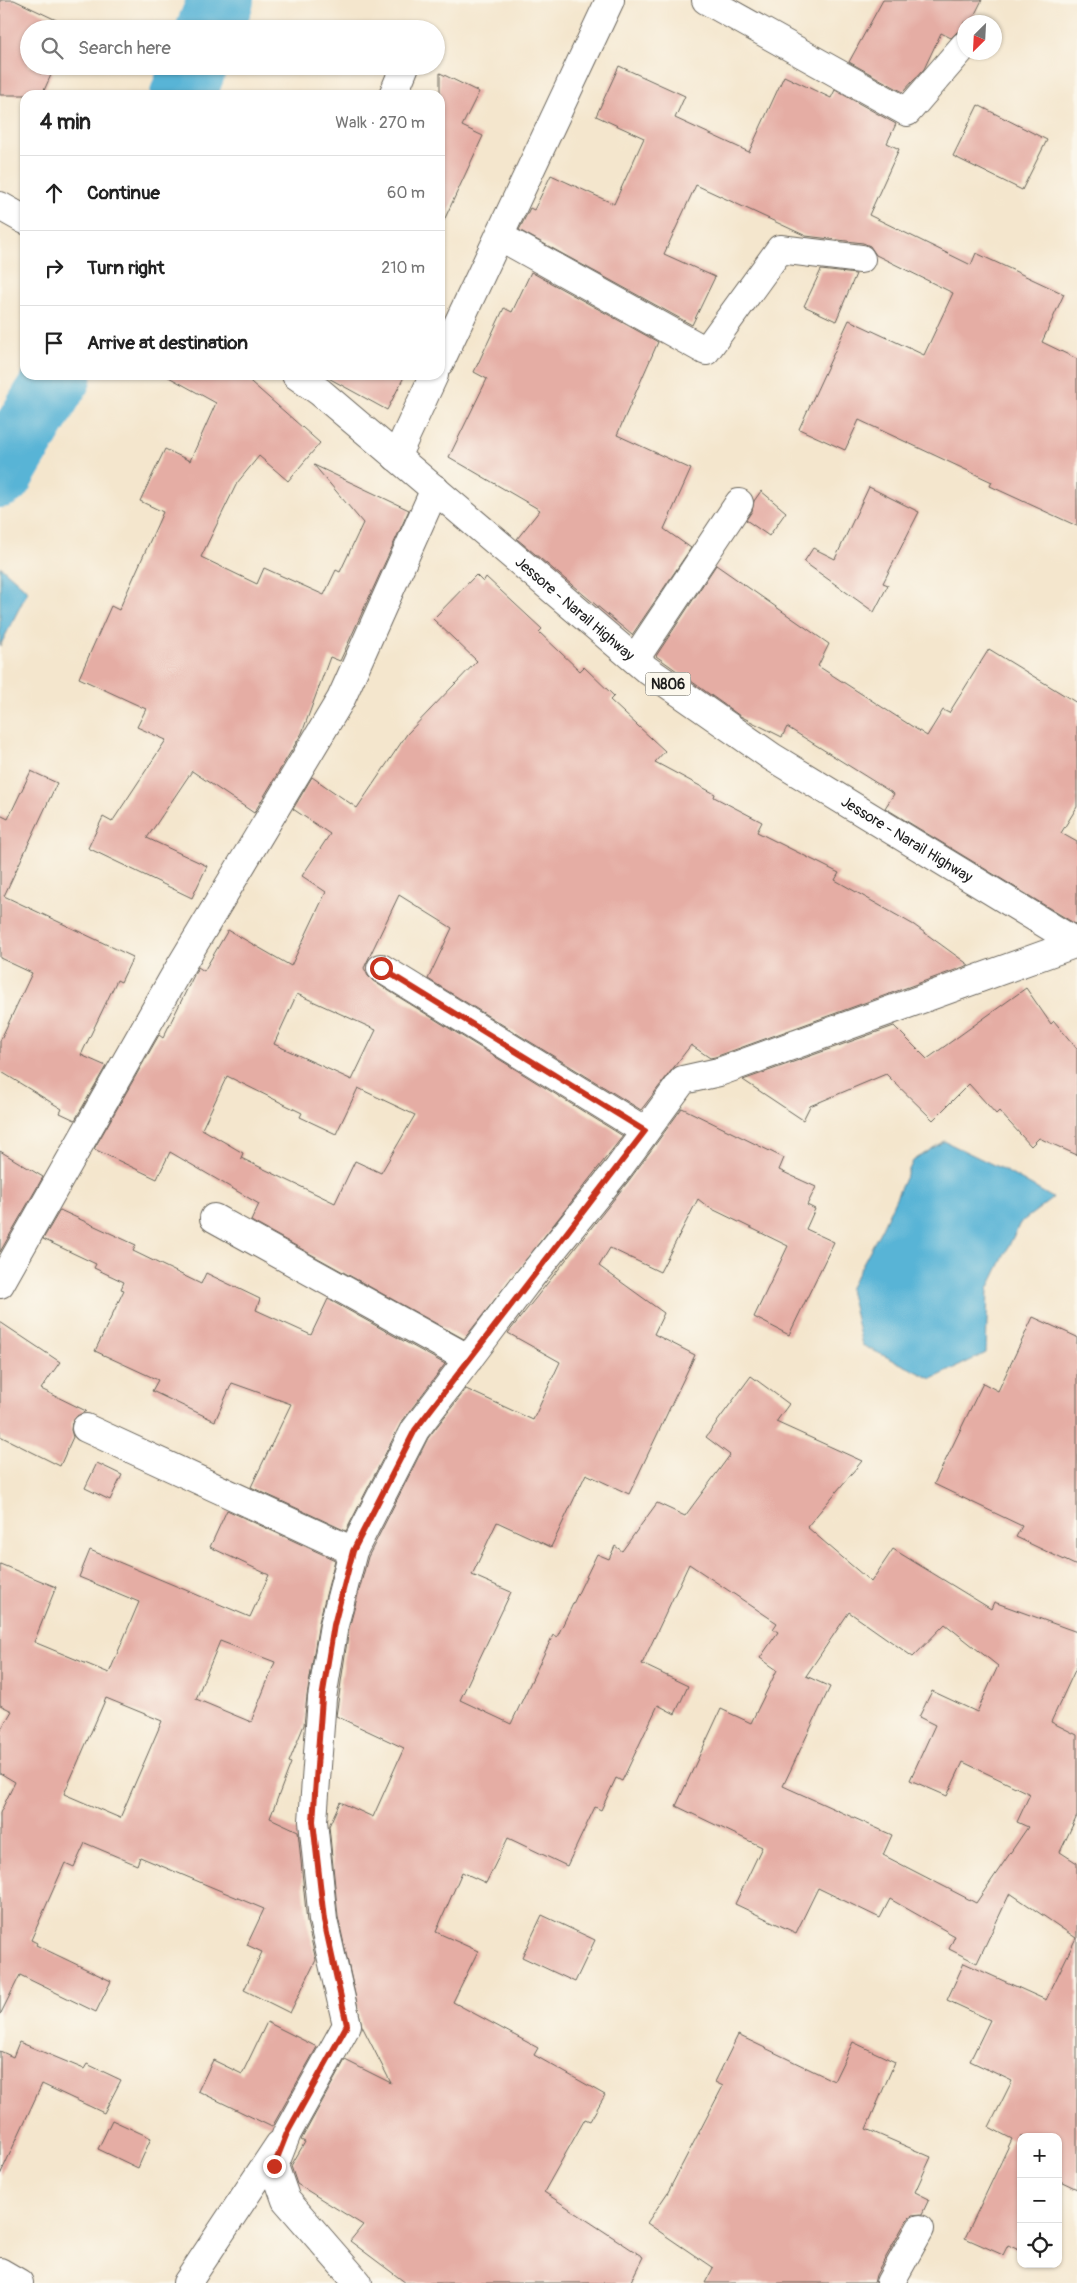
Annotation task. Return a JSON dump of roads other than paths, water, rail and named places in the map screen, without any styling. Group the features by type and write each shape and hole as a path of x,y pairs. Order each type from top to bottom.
{"main road":[{"path":"445,351 610,0"},
{"path":"706,0 907,112 957,54"},
{"path":"395,90 401,75"},
{"path":"0,206 20,217"},
{"path":"499,236 706,351 780,249 861,258"},
{"name":"Jessore - Narail Highway","path":"303,380 320,392 635,659 772,757 1077,943"},
{"path":"396,457 432,380"},
{"path":"0,1284 174,978 341,699 435,489"},
{"path":"635,659 739,503"},
{"path":"186,2283 287,2133 347,2025 324,1920 313,1821 322,1698 334,1625 353,1551 415,1430 683,1080 719,1072 1077,943"},
{"path":"381,968 645,1131"},
{"path":"214,1218 469,1359"},
{"path":"86,1428 353,1551"},
{"path":"287,2133 274,2166 286,2200 358,2283"},
{"path":"890,2283 920,2229"},
{"path":"0,2272 19,2283"}],"water":[{"path":"0,566 28,591 0,646"},
{"path":"944,1141 1002,1169 1053,1198 1020,1223 988,1289 986,1353 932,1379 862,1345 849,1289 882,1228 913,1161"}],"waterway":[{"path":"213,20 221,0"},
{"path":"185,90 191,75"},
{"path":"0,475 56,380"}]}
